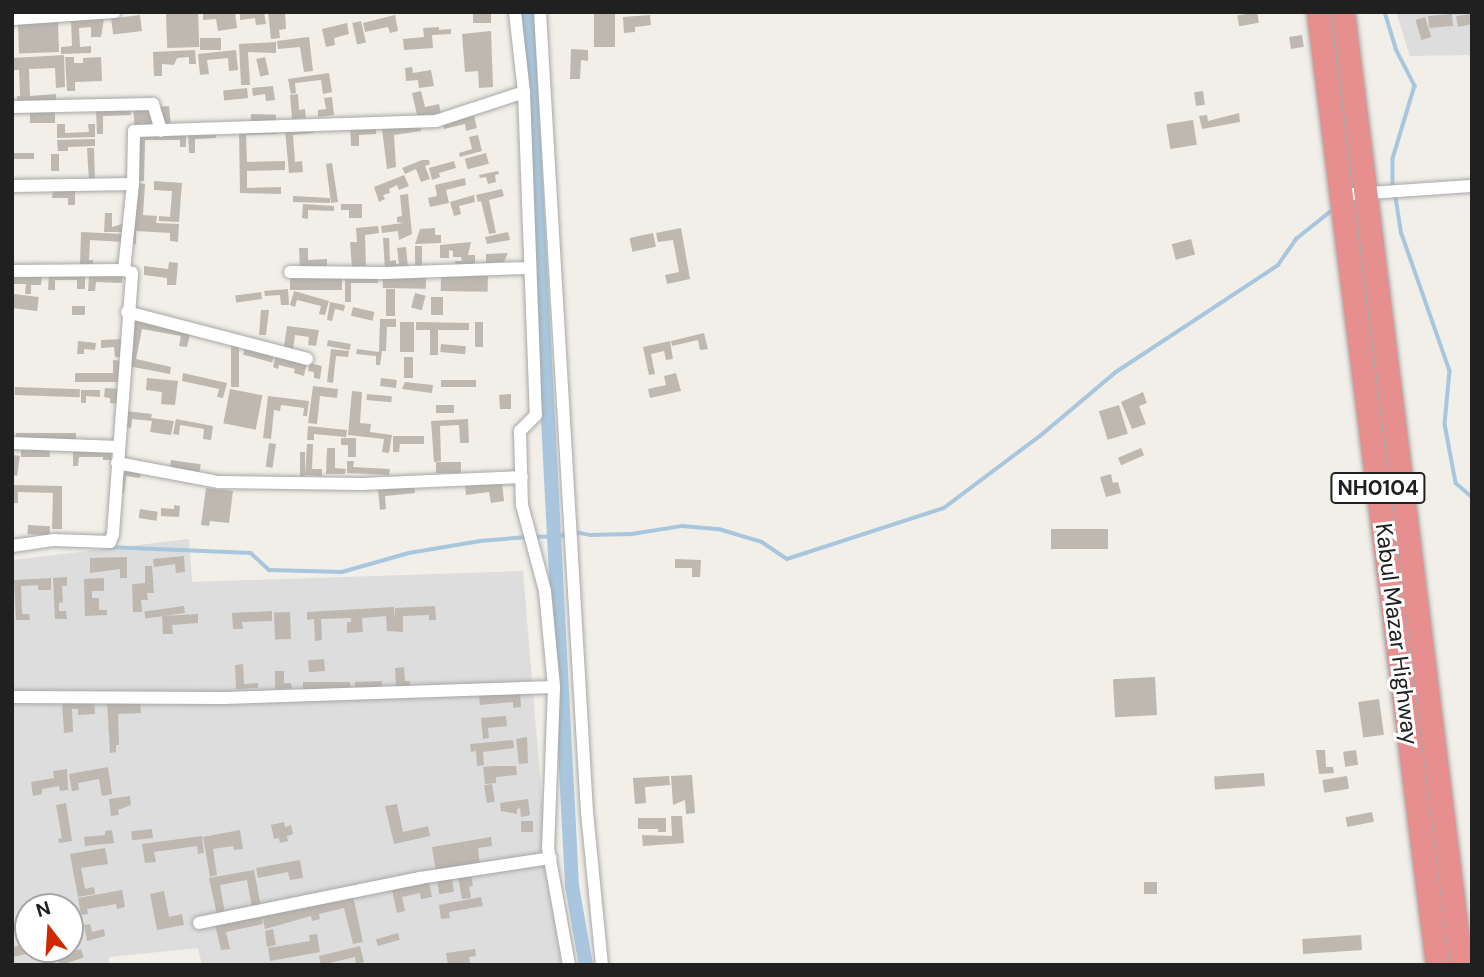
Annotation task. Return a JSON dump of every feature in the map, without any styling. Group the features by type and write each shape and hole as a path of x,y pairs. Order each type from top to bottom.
{"highway":[{"name":"Kabul Mazar Highway","path":"1318,12 1437,965"},
{"name":"Kabul Mazar Highway","path":"1343,12 1461,965"}],"street":[{"path":"12,19 54,14 115,12"},
{"path":"515,12 524,92 528,268 537,415 520,430 522,505 545,592 554,687 550,858 569,965"},
{"path":"540,12 587,812 603,965"},
{"path":"124,270 133,184 134,131 436,121 524,92"},
{"path":"12,107 153,104 161,131"},
{"path":"12,186 133,184"},
{"path":"1339,195 1472,186"},
{"path":"290,272 384,273 528,268"},
{"path":"12,271 124,270 132,273 127,312 113,534 110,542 53,540 12,546"},
{"path":"127,312 307,359"},
{"path":"12,443 119,447"},
{"path":"117,463 219,482 362,484 522,477"},
{"path":"12,697 223,698 554,687"},
{"path":"199,922 419,878 550,858"}],"shaded area":[{"path":"1396,12 1472,12 1472,71 1469,55 1410,56"},
{"path":"189,539 192,582 523,571 545,836 561,965 202,965 198,948 109,957 109,965 12,965 12,560"}],"building":[{"path":"198,12 199,47 167,48 166,13"},
{"path":"235,12 237,28 218,31 216,19 203,20 203,13"},
{"path":"240,12 264,12 266,24 256,25 255,18 240,20"},
{"path":"268,12 285,12 286,29 279,30 280,38 271,39"},
{"path":"473,12 491,12 491,23 473,23"},
{"path":"594,12 615,12 615,47 594,47"},
{"path":"1257,12 1259,23 1239,26 1237,15"},
{"path":"1452,14 1453,26 1429,28 1428,16"},
{"path":"1472,14 1472,24 1458,27 1456,16"},
{"path":"140,15 142,31 113,34 111,19"},
{"path":"395,15 398,31 390,33 388,27 365,32 363,23"},
{"path":"650,15 651,25 635,27 635,32 624,33 623,17"},
{"path":"1425,17 1431,37 1422,40 1415,20"},
{"path":"104,19 101,37 91,37 91,27 79,28 80,47 91,46 91,53 61,54 61,47 72,46 71,20"},
{"path":"361,21 366,42 357,44 352,23"},
{"path":"58,22 59,52 19,53 18,23"},
{"path":"347,23 349,34 334,38 335,45 326,47 322,29"},
{"path":"439,27 439,30 451,29 451,34 432,35 433,48 404,50 403,39 424,37 423,28"},
{"path":"491,31 493,87 479,88 478,71 465,72 462,34"},
{"path":"1302,35 1304,47 1291,49 1289,37"},
{"path":"309,37 313,71 304,72 300,47 278,49 277,41"},
{"path":"200,38 221,38 221,50 200,50"},
{"path":"276,42 276,53 248,52 250,85 241,85 239,44"},
{"path":"571,49 588,50 588,61 581,60 580,79 570,79"},
{"path":"195,50 196,64 189,64 189,57 177,58 174,65 162,64 162,76 154,76 153,52"},
{"path":"236,50 238,70 229,71 228,58 207,60 209,74 200,75 198,54"},
{"path":"64,55 65,87 56,88 55,68 29,69 30,96 56,94 56,103 17,104 17,96 20,96 19,70 12,70 12,58"},
{"path":"65,57 74,57 74,63 83,63 83,58 101,57 102,81 75,82 75,91 67,91"},
{"path":"265,57 269,75 260,77 256,59"},
{"path":"412,67 413,73 431,70 434,86 419,88 418,80 406,81 405,68"},
{"path":"329,73 332,92 323,94 321,80 295,83 296,93 291,94 288,79"},
{"path":"273,86 275,100 266,101 265,94 253,96 252,88"},
{"path":"247,88 248,98 224,100 223,91"},
{"path":"421,91 425,107 439,104 441,114 418,119 412,93"},
{"path":"1203,91 1205,105 1196,106 1194,92"},
{"path":"298,94 299,110 305,109 306,118 292,119 290,95"},
{"path":"332,97 334,115 318,117 318,110 326,109 324,98"},
{"path":"152,106 154,127 135,129 133,108"},
{"path":"169,106 171,126 161,127 159,107"},
{"path":"130,107 131,115 103,116 103,134 97,134 96,109"},
{"path":"30,110 55,110 55,123 30,123"},
{"path":"473,112 477,128 466,131 465,124 444,129 442,120"},
{"path":"1239,113 1240,122 1202,129 1199,116 1207,115 1208,121"},
{"path":"251,114 276,115 276,124 251,123"},
{"path":"1193,120 1197,145 1170,149 1166,124"},
{"path":"57,124 65,124 65,133 89,132 88,124 95,124 95,137 57,138"},
{"path":"420,124 421,131 394,135 396,167 387,169 382,129"},
{"path":"376,125 376,134 359,135 359,146 351,146 350,126"},
{"path":"313,127 313,133 293,135 295,162 302,161 303,172 289,173 285,130"},
{"path":"277,129 278,134 246,135 247,162 285,161 285,170 247,171 247,188 281,187 281,194 240,193 239,130"},
{"path":"188,133 216,133 216,138 195,139 195,153 189,153"},
{"path":"137,134 186,134 186,147 180,147 180,140 145,140 144,181 137,181"},
{"path":"478,135 482,151 460,157 459,153 472,149 469,137"},
{"path":"95,139 95,146 68,147 68,151 58,151 57,140"},
{"path":"87,148 94,148 95,181 89,182"},
{"path":"12,153 34,153 34,159 12,159"},
{"path":"486,153 489,164 468,169 465,159"},
{"path":"51,154 59,154 59,171 51,171"},
{"path":"429,160 430,164 425,166 430,179 421,182 416,169 405,174 402,168"},
{"path":"454,161 456,168 439,173 440,177 432,180 429,168"},
{"path":"332,163 338,202 331,203 326,164"},
{"path":"498,171 499,174 495,175 496,182 488,184 486,177 480,178 479,175"},
{"path":"404,175 409,186 399,190 397,185 389,189 390,193 383,195 385,199 379,202 374,187"},
{"path":"465,178 466,185 446,190 449,203 430,207 428,198 437,196 435,185"},
{"path":"154,181 182,183 179,222 159,221 159,216 170,217 172,191 154,190"},
{"path":"137,183 145,184 143,215 157,216 156,223 179,224 178,242 170,241 170,233 136,231 136,244 130,243"},
{"path":"502,189 504,196 489,200 496,233 489,234 481,201 478,202 476,195"},
{"path":"53,190 75,191 75,205 68,205 68,198 52,198"},
{"path":"408,194 412,234 399,240 398,231 382,233 381,226 403,223 397,222 397,217 402,216 400,195"},
{"path":"474,195 475,202 459,206 461,214 454,216 450,202"},
{"path":"293,196 330,198 330,203 293,202"},
{"path":"303,204 334,206 334,211 308,210 308,219 302,218"},
{"path":"341,204 362,204 362,218 349,218 349,210 341,210"},
{"path":"105,213 112,213 112,227 126,223 125,232 104,232"},
{"path":"378,226 379,233 365,235 366,266 352,268 350,242 357,242 356,228"},
{"path":"435,228 435,235 441,235 441,243 415,244 420,229"},
{"path":"681,228 690,279 667,284 665,275 679,272 673,240 658,242 656,233"},
{"path":"81,232 123,234 123,242 90,240 89,260 93,260 93,266 80,265"},
{"path":"508,232 510,240 487,244 485,237"},
{"path":"653,233 656,247 632,252 630,238"},
{"path":"383,238 389,238 390,261 396,260 396,264 399,264 397,248 406,247 408,268 385,270"},
{"path":"1191,239 1195,254 1176,260 1172,244"},
{"path":"471,242 468,255 475,255 475,268 456,265 455,261 462,261 461,257 453,257 453,251 449,250 449,258 440,258 440,245"},
{"path":"415,246 422,246 422,269 415,269"},
{"path":"299,248 308,248 308,260 327,259 327,269 300,270"},
{"path":"508,253 504,262 486,263 486,254"},
{"path":"169,262 178,263 176,285 167,285 167,278 144,275 144,266 168,269"},
{"path":"441,273 488,274 488,292 441,291"},
{"path":"49,274 85,275 85,289 77,289 77,280 55,280 55,290 48,290"},
{"path":"290,274 342,274 342,290 290,290"},
{"path":"383,274 426,275 426,289 383,288"},
{"path":"12,275 42,276 41,285 31,285 31,294 25,294 26,284 12,284"},
{"path":"345,275 378,275 378,283 351,283 351,302 345,302"},
{"path":"89,276 122,277 122,283 96,282 95,291 88,291"},
{"path":"288,289 289,305 281,305 280,295 265,296 264,291"},
{"path":"386,289 395,289 395,316 386,316"},
{"path":"294,291 329,301 325,315 319,314 321,306 297,300 295,307 290,305"},
{"path":"261,292 262,299 236,303 235,296"},
{"path":"415,293 426,296 422,310 411,307"},
{"path":"14,294 39,297 37,311 12,308"},
{"path":"431,297 443,297 443,315 431,315"},
{"path":"330,302 345,305 344,311 335,309 332,321 327,320"},
{"path":"72,306 85,306 85,315 72,315"},
{"path":"353,307 374,312 372,321 351,316"},
{"path":"261,310 269,310 266,335 259,335"},
{"path":"380,319 396,319 396,327 387,327 386,351 382,351 380,365 376,365 376,356 356,354 357,349 379,352"},
{"path":"133,320 191,330 187,347 179,346 181,336 142,329 136,359 171,367 170,374 128,366"},
{"path":"400,322 414,322 414,352 400,352"},
{"path":"416,322 469,323 469,330 438,330 438,355 430,355 430,330 416,330"},
{"path":"475,322 483,322 483,347 475,347"},
{"path":"287,326 319,330 316,346 308,345 309,337 295,335 293,349 284,347"},
{"path":"704,333 708,349 700,350 698,340 672,346 671,341"},
{"path":"123,339 124,357 115,357 114,347 101,348 101,340"},
{"path":"328,340 351,344 350,350 327,346"},
{"path":"78,341 96,343 95,350 84,349 84,354 77,354"},
{"path":"670,341 673,359 666,360 664,351 651,354 655,374 649,375 643,347"},
{"path":"231,343 239,343 239,387 231,387"},
{"path":"246,344 275,352 272,362 243,355"},
{"path":"441,344 466,346 465,354 440,352"},
{"path":"331,349 349,351 348,357 336,356 333,383 327,382"},
{"path":"276,354 307,362 304,376 294,373 295,369 279,365 278,369 273,367"},
{"path":"404,357 413,357 413,378 404,378"},
{"path":"113,360 120,361 120,382 75,382 75,373 113,373"},
{"path":"310,363 322,366 320,379 314,378 314,372 308,371"},
{"path":"183,373 227,383 223,398 217,397 219,389 182,381"},
{"path":"676,373 681,391 650,398 648,389 666,385 664,376"},
{"path":"147,378 178,381 175,405 161,404 162,392 146,390"},
{"path":"381,378 397,380 396,388 380,386"},
{"path":"441,380 476,380 476,387 441,387"},
{"path":"405,382 433,385 432,393 402,389"},
{"path":"313,386 338,389 337,398 320,396 317,424 308,423"},
{"path":"15,387 80,389 80,397 15,395"},
{"path":"105,388 120,389 119,404 110,403 110,398 104,397"},
{"path":"230,389 262,395 256,430 223,423"},
{"path":"81,390 100,390 100,397 86,396 86,403 81,403"},
{"path":"352,391 362,392 360,423 371,424 370,432 392,435 389,453 382,452 384,439 348,435"},
{"path":"1143,392 1147,403 1139,406 1146,424 1132,429 1121,402"},
{"path":"367,394 392,396 391,402 366,400"},
{"path":"511,394 511,409 500,409 499,395"},
{"path":"268,396 309,401 307,416 303,416 304,408 281,405 280,411 274,410 271,439 263,438"},
{"path":"436,405 454,405 454,413 436,413"},
{"path":"1119,405 1128,434 1108,440 1099,411"},
{"path":"125,411 152,414 151,418 174,421 171,435 150,432 152,421 132,419 131,428 124,427"},
{"path":"176,419 213,426 211,440 203,439 204,429 180,425 179,435 173,434"},
{"path":"468,419 469,443 460,443 459,425 440,426 441,461 434,462 431,421"},
{"path":"308,426 347,430 346,437 314,434 314,440 307,440"},
{"path":"16,433 76,433 76,441 16,441"},
{"path":"393,436 424,436 424,444 400,444 399,452 393,452"},
{"path":"341,438 356,438 356,457 348,457 348,445 341,445"},
{"path":"269,443 276,444 273,468 266,467"},
{"path":"307,444 313,444 312,469 322,469 322,476 305,475"},
{"path":"49,448 50,457 21,457 21,449"},
{"path":"73,448 111,448 111,460 103,460 103,457 79,457 78,466 73,466"},
{"path":"327,448 335,448 335,468 346,469 345,474 326,474"},
{"path":"1141,448 1144,455 1121,465 1118,458"},
{"path":"300,452 305,452 305,476 300,476"},
{"path":"13,455 20,456 17,476 12,475"},
{"path":"171,460 201,464 200,472 170,468"},
{"path":"347,461 354,461 353,467 390,469 389,475 347,473"},
{"path":"436,462 461,462 461,473 436,473"},
{"path":"119,466 141,469 140,478 126,476 124,493 116,493"},
{"path":"1111,474 1113,483 1118,482 1121,493 1106,497 1100,477"},
{"path":"502,482 504,501 491,503 489,492 466,495 465,486"},
{"path":"12,485 62,486 62,529 52,529 53,493 18,492 18,503 12,503"},
{"path":"414,486 415,493 385,496 386,509 380,510 378,490"},
{"path":"206,488 233,491 229,523 210,521 209,526 201,525"},
{"path":"174,505 180,506 179,517 161,516 161,508 174,509"},
{"path":"140,509 158,512 156,521 139,518"},
{"path":"28,525 50,526 49,535 28,534"},
{"path":"1051,529 1108,529 1108,549 1051,549"},
{"path":"184,556 185,572 176,573 175,564 154,567 153,559"},
{"path":"127,557 127,578 120,578 120,569 90,573 90,558"},
{"path":"675,559 701,560 700,577 692,577 692,568 675,568"},
{"path":"145,566 152,566 154,593 147,593 148,600 141,600 142,612 133,612 132,584 145,583"},
{"path":"67,577 67,586 62,586 63,602 59,603 59,611 66,611 67,619 55,619 53,578"},
{"path":"51,578 51,590 38,590 38,585 21,586 22,614 29,614 30,620 16,620 14,580"},
{"path":"104,578 104,591 92,591 92,598 99,598 99,610 107,610 107,615 85,616 84,579"},
{"path":"184,606 185,613 145,618 144,612"},
{"path":"435,606 436,620 429,620 429,615 403,616 403,632 387,631 386,616 362,618 363,632 347,633 347,622 351,622 351,618 321,619 322,640 315,641 314,619 307,620 307,612 394,607 395,621 395,608"},
{"path":"272,611 272,621 242,622 243,629 233,629 232,613"},
{"path":"290,612 291,639 275,640 274,613"},
{"path":"198,614 198,623 172,625 173,634 163,634 162,616"},
{"path":"324,659 325,671 309,672 308,660"},
{"path":"243,664 244,684 258,683 258,688 236,689 235,665"},
{"path":"404,667 405,681 410,681 410,686 396,687 395,668"},
{"path":"275,671 284,671 284,683 291,683 292,688 275,689"},
{"path":"1155,677 1157,715 1115,717 1113,679"},
{"path":"382,681 382,688 355,688 355,682"},
{"path":"303,682 350,682 350,690 303,690"},
{"path":"520,692 521,707 513,708 513,702 480,705 479,696"},
{"path":"94,698 95,714 78,715 78,709 72,709 73,732 64,733 62,701"},
{"path":"140,699 141,713 118,714 119,745 116,745 116,752 110,753 107,701"},
{"path":"1379,699 1384,735 1363,738 1358,702"},
{"path":"506,716 507,726 488,728 489,738 483,739 481,718"},
{"path":"527,737 528,763 519,764 516,739"},
{"path":"513,740 514,748 483,752 484,765 477,766 476,751 471,752 470,744"},
{"path":"1316,750 1325,750 1326,767 1333,767 1334,773 1319,774"},
{"path":"1356,750 1358,765 1345,767 1343,752"},
{"path":"516,766 517,775 496,777 496,783 485,784 483,767"},
{"path":"108,767 112,794 102,796 99,779 78,783 79,790 72,791 69,774"},
{"path":"67,769 68,790 60,791 59,786 42,789 42,794 33,796 31,782 54,778 53,771"},
{"path":"1264,773 1265,786 1215,789 1214,776"},
{"path":"692,775 695,813 686,814 685,800 673,805 671,776"},
{"path":"669,776 670,785 645,787 646,803 635,804 633,778"},
{"path":"1347,776 1349,789 1324,793 1322,780"},
{"path":"492,784 495,802 487,803 484,785"},
{"path":"130,796 131,805 118,810 119,815 111,816 109,799"},
{"path":"528,799 530,815 521,817 520,808 517,809 517,814 501,811 500,803"},
{"path":"66,803 72,841 59,843 58,839 62,838 56,805"},
{"path":"397,804 403,832 428,826 430,836 394,844 385,806"},
{"path":"1372,812 1374,822 1347,827 1345,817"},
{"path":"671,816 682,816 684,843 643,846 642,835 672,836"},
{"path":"638,818 666,818 666,832 658,832 658,829 638,829"},
{"path":"521,821 533,821 533,832 521,832"},
{"path":"284,822 285,827 291,825 293,834 287,836 288,841 280,843 279,838 274,839 271,825"},
{"path":"152,829 153,838 132,840 131,831"},
{"path":"112,830 114,843 85,846 84,837 105,835 105,831"},
{"path":"240,830 243,849 234,850 233,846 213,849 217,875 210,877 203,837"},
{"path":"202,836 204,853 198,854 197,846 154,852 156,862 145,863 142,844"},
{"path":"491,837 492,846 478,848 480,866 436,872 432,847"},
{"path":"105,848 108,864 81,868 85,889 94,887 95,894 84,896 84,893 77,893 70,854"},
{"path":"300,860 303,878 290,880 288,872 258,878 256,868"},
{"path":"254,870 261,907 252,908 247,880 220,885 225,914 217,915 209,878"},
{"path":"471,875 471,898 462,899 458,877"},
{"path":"452,879 454,892 439,894 437,881"},
{"path":"429,882 432,897 421,899 420,893 402,897 405,911 397,913 392,890"},
{"path":"1144,882 1157,882 1157,894 1144,894"},
{"path":"122,890 125,907 117,909 116,904 87,909 88,914 84,915 84,897"},
{"path":"164,891 169,917 182,914 184,925 157,930 150,894"},
{"path":"353,896 363,942 353,944 344,908 319,914 320,919 312,921 311,916 265,929 262,915"},
{"path":"481,897 483,906 449,912 450,918 441,919 439,905"},
{"path":"261,915 263,924 226,932 230,949 221,950 215,925"},
{"path":"90,924 92,932 104,929 105,936 87,941 84,925"},
{"path":"273,929 276,945 267,947 265,931"},
{"path":"398,933 400,940 378,946 376,939"},
{"path":"317,934 320,952 270,961 268,948 310,941 309,935"},
{"path":"1361,935 1362,950 1303,954 1302,939"},
{"path":"360,946 364,962 356,964 355,957 321,965 319,956"},
{"path":"475,949 476,956 469,957 470,963 448,965 446,953"}],"waterway":[{"path":"527,12 572,886 586,965"},
{"path":"1385,12 1396,49 1415,86 1393,159 1393,185"},
{"path":"1396,198 1402,234 1450,371 1445,424 1456,483 1472,497"},
{"path":"535,537 561,536 570,531 590,535 632,534 682,526 719,529 762,542 787,559 944,508 1040,436 1116,372 1278,265 1296,239 1330,212"},
{"path":"108,547 251,553 269,570 342,572 409,553 480,541 527,537"}]}
